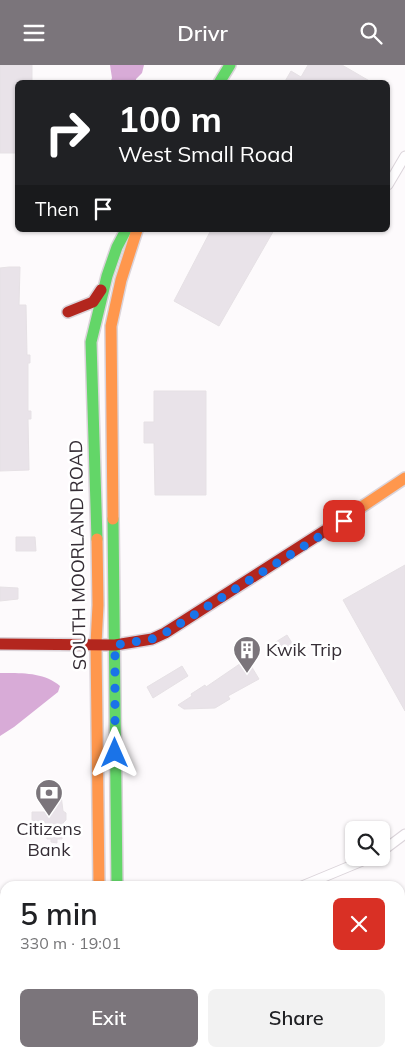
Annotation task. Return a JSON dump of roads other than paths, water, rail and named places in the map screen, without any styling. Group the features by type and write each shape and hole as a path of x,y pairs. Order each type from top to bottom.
{"main road":[{"path":"221,80 230,65"},
{"name":"SOUTH MOORLAND ROAD","path":"99,881 96,645 98,605 91,343 105,284 117,247 125,232"},
{"name":"SOUTH MOORLAND ROAD","path":"117,881 110,344 121,280 136,232"},
{"path":"68,313 93,302 105,284"},
{"path":"0,644 115,645 152,639 165,633 305,545 405,478"}],"street":[{"path":"390,182 405,156"},
{"path":"390,845 405,834"},
{"path":"314,881 350,866"}],"place":[{"name":"Kwik Trip","path":"247,674"},
{"name":"Citizens Bank","path":"49,817"}]}
